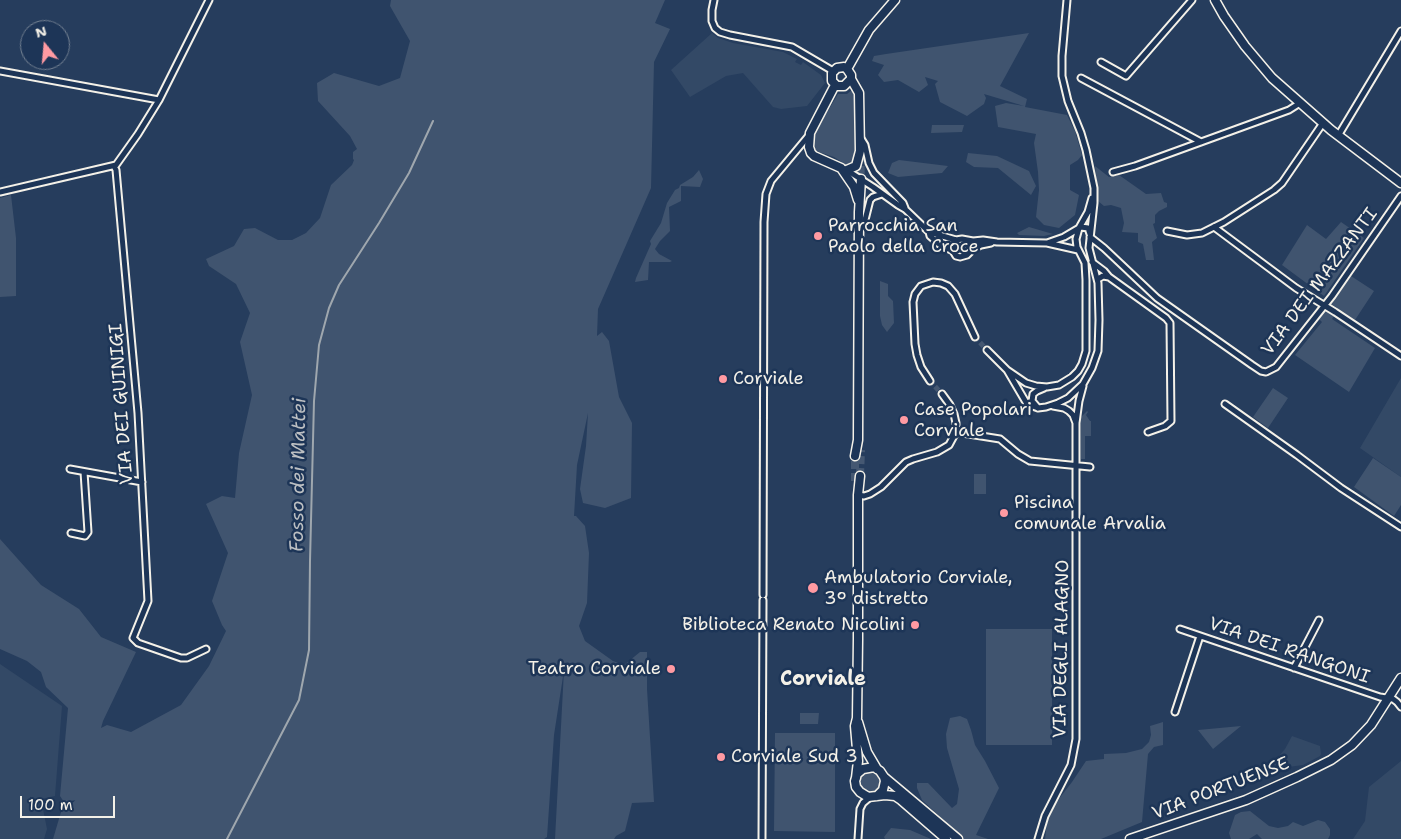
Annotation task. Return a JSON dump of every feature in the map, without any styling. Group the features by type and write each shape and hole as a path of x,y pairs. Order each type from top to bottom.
{"street":[{"path":"0,192 114,166 138,134 159,100 209,0"},
{"path":"714,0 711,19 714,26 720,32 792,47 833,71"},
{"path":"847,69 868,30 895,0"},
{"path":"1038,408 1032,401 1033,394 1047,387 1059,385 1072,377 1080,368 1085,355 1086,345 1086,272 1084,260 1078,250 1076,239 1079,228 1091,204 1094,188 1086,150 1068,101 1063,80 1062,56 1067,0"},
{"path":"1101,62 1126,76 1192,0"},
{"path":"1215,0 1251,55 1272,78 1338,136 1401,184"},
{"path":"1338,136 1401,30"},
{"path":"844,169 856,166 860,151 859,93 847,69 836,68 831,79 835,85 844,86 851,79"},
{"path":"0,71 159,100"},
{"path":"1081,78 1201,142"},
{"path":"762,837 764,222 766,190 771,181 810,133 835,85"},
{"path":"1113,172 1289,110 1300,103"},
{"path":"1167,231 1186,235 1202,234 1279,186 1323,123"},
{"path":"810,133 809,147 811,153 861,179 905,209 929,232 930,236 939,244 952,251 956,256 967,256 971,250 981,245 997,242"},
{"path":"860,136 866,145 874,173 903,203 905,209"},
{"name":"VIA DEI GUINIGI","path":"114,166 116,170 138,413 148,601 133,638 138,643 181,658 187,658 206,649"},
{"path":"844,169 854,187 859,212"},
{"path":"858,453 859,212 861,179"},
{"name":"VIA DEGLI ALAGNO","path":"1038,839 1045,816 1071,764 1076,739 1076,423 1084,384 1098,351 1098,279 1089,250 1094,188"},
{"path":"859,232 864,224 870,200 882,194"},
{"name":"VIA DEI MAZZANTI","path":"1090,237 1157,298 1262,371 1270,370 1276,367 1324,305 1401,196"},
{"path":"1047,243 1064,237 1084,226 1090,231 1090,237"},
{"path":"1214,227 1296,288 1401,356"},
{"path":"929,232 956,240 1047,243 1078,250"},
{"path":"952,251 952,245 956,240"},
{"path":"967,240 971,250"},
{"path":"1092,262 1104,270 1109,277 1169,321 1171,420 1165,426 1148,432"},
{"path":"1098,279 1103,276 1109,277"},
{"path":"930,381 921,366 915,344 913,302 915,294 921,286 933,282 948,286 955,294 975,337"},
{"path":"987,350 1008,370 1026,383 1047,387"},
{"path":"1008,370 1029,405 1038,408 1052,406 1064,408 1073,415 1076,423"},
{"path":"1052,406 1068,398 1084,384"},
{"path":"858,492 864,496 870,494 881,488 906,462 937,452 949,444 956,432 956,423 950,405 942,394"},
{"path":"1226,404 1341,488 1401,527"},
{"path":"956,432 1000,439 1030,461 1090,467"},
{"path":"70,470 142,482"},
{"path":"71,533 85,536 88,532 84,472"},
{"path":"858,478 857,718 855,732 858,761 855,784 862,794 873,796 890,795 901,800 946,839"},
{"path":"1294,668 1319,620"},
{"name":"VIA DEI RANGONI","path":"1180,628 1380,697 1389,698"},
{"path":"1175,712 1200,636"},
{"name":"VIA PORTUENSE","path":"1130,839 1246,800 1328,762 1349,748 1362,735 1375,720 1401,678"},
{"path":"1389,698 1396,701 1401,707"},
{"path":"857,718 869,757 877,769 958,839"},
{"path":"856,778 860,771 866,768 877,769"},
{"path":"858,839 860,809 863,803 883,790 884,776"}],"shaded area":[{"path":"391,0 665,0 655,23 670,29 654,62 651,188 598,309 597,336 602,332 609,341 619,397 632,423 631,498 605,508 583,503 580,489 588,413 577,465 574,516 585,526 589,553 587,603 579,626 585,641 613,661 624,665 640,652 647,652 647,689 654,802 632,803 625,831 614,839 555,839 564,670 554,735 547,837 544,839 53,839 64,802 60,796 68,708 46,687 41,672 27,661 0,649 0,539 41,585 79,609 101,637 136,652 101,728 107,725 131,732 181,705 209,666 226,631 212,601 228,553 206,504 222,496 235,498 239,453 252,395 240,342 250,313 236,284 209,266 206,259 234,246 244,229 255,228 278,240 292,240 306,233 320,218 331,185 352,165 354,160 353,152 357,149 350,136 318,101 317,83 334,73 379,86 400,78 410,41 390,6"},
{"path":"712,33 718,38 733,43 783,52 797,59 795,62 801,65 803,62 821,75 825,83 807,106 781,109 773,107 743,73 726,76 690,97 671,70"},
{"path":"1029,33 1000,86 1027,99 1025,107 1067,115 1075,131 1082,155 1070,165 1070,190 1079,195 1075,215 1059,228 1044,225 1036,217 1039,190 1034,143 1036,134 998,127 995,106 1006,103 1024,106 984,94 986,98 984,104 967,116 940,102 935,84 938,81 925,77 928,85 919,92 898,80 884,82 878,75 884,65 872,61 874,56"},
{"path":"852,90 855,93 856,162 848,166 834,157 815,149 813,136 838,94 847,94"},
{"path":"932,125 964,125 962,132 931,133"},
{"path":"968,153 997,156 1029,171 1036,186 1031,195 998,168 974,167 966,162"},
{"path":"899,160 948,166 942,173 898,177 888,173 892,163"},
{"path":"1095,166 1109,177 1119,175 1146,194 1161,193 1164,202 1167,203 1167,207 1155,215 1155,223 1153,224 1157,238 1152,242 1154,260 1146,260 1143,244 1138,242 1138,233 1122,232 1124,223 1121,208 1111,205 1104,206 1098,201"},
{"path":"699,170 703,179 700,187 681,186 681,201 669,207 670,231 655,249 659,254 672,261 649,262 648,280 635,282 651,244 650,241 661,223 667,203 675,190 693,177"},
{"path":"11,195 16,238 16,296 0,297 0,198"},
{"path":"1341,222 1364,238 1324,296 1282,265 1307,225 1326,239"},
{"path":"1029,227 1053,234 1044,236 1019,235 1017,233"},
{"path":"1351,276 1374,291 1355,320 1331,304"},
{"path":"880,281 888,284 888,296 893,301 894,323 887,332 882,325 880,316"},
{"path":"1325,310 1334,316 1332,319 1375,348 1349,392 1295,355 1322,322 1319,319"},
{"path":"1401,378 1401,477 1360,448"},
{"path":"1273,388 1288,398 1268,428 1253,417"},
{"path":"1087,411 1086,415 1091,421 1091,436 1085,436 1085,459 1081,459 1081,417"},
{"path":"1373,458 1401,477 1401,505 1394,516 1354,487"},
{"path":"974,474 986,474 986,494 974,494"},
{"path":"986,629 1052,629 1052,745 986,745"},
{"path":"0,664 62,706 55,796 41,799 47,829 44,839 0,839"},
{"path":"800,713 819,713 818,724 800,724"},
{"path":"960,716 967,719 975,745 999,788 976,835 988,839 964,839 922,800 917,788 917,783 928,783 952,808 957,804 959,789 947,748 946,734 950,718"},
{"path":"1163,722 1163,745 1154,747 1148,754 1142,822 1101,839 1045,839 1048,813 1086,761 1104,759 1104,754 1126,753 1142,749 1149,742 1151,735 1150,726"},
{"path":"1241,726 1213,749 1198,730"},
{"path":"775,733 835,733 835,832 774,831"},
{"path":"1292,736 1320,746 1320,756 1303,765 1266,770 1285,749"},
{"path":"1401,761 1401,839 1353,839 1365,821 1369,787"},
{"path":"871,771 881,778 882,782 875,792 871,793 861,786 860,782 867,772"},
{"path":"1250,811 1269,826 1278,828 1288,826 1293,822 1303,826 1318,820 1325,822 1330,829 1330,835 1328,839 1262,839 1257,834 1249,839 1231,839 1229,833 1235,815"},
{"path":"891,828 910,830 931,839 885,839 884,837"}],"waterway":[{"name":"Fosso dei Mattei","path":"227,839 299,700 309,650 314,401 319,345 329,308 339,285 409,173 433,121"}],"tunnel":[{"path":"860,154 861,179"},
{"path":"975,337 987,350"},
{"path":"930,381 942,394"},
{"path":"860,476 861,450"},
{"path":"855,456 855,481"}],"place":[{"name":"Parrocchia San Paolo della Croce","path":"818,236"},
{"name":"Corviale","path":"723,379"},
{"name":"Case Popolari Corviale","path":"904,420"},
{"name":"Piscina comunale Arvalia","path":"1004,513"},
{"name":"Ambulatorio Corviale, 3° distretto","path":"813,588"},
{"name":"Biblioteca Renato Nicolini","path":"915,625"},
{"name":"Teatro Corviale","path":"671,669"},
{"name":"Corviale Sud 3","path":"721,757"}],"district":[{"name":"Corviale","path":"823,680"}]}
